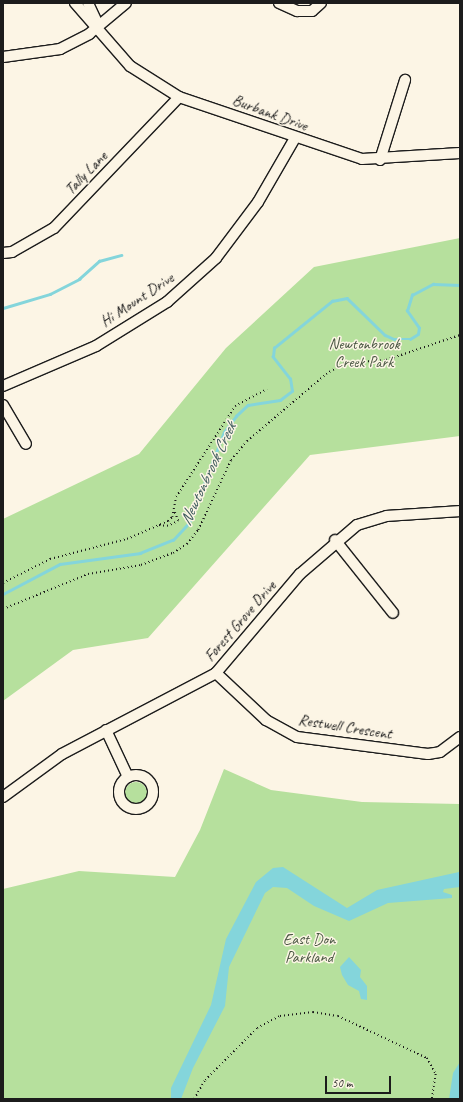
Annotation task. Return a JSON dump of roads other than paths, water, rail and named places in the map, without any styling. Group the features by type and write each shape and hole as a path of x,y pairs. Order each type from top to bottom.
{"street":[{"name":"Burbank Drive","path":"75,3 98,26 130,66 179,97 295,138 362,159 380,160 460,153"},
{"name":"Burbank Drive","path":"88,3 98,26"},
{"path":"3,57 60,49 98,26 126,3"},
{"path":"279,3 297,11 312,11 321,3"},
{"path":"380,160 406,80"},
{"name":"Tally Lane","path":"3,253 12,252 54,228 179,97"},
{"name":"Hi Mount Drive","path":"3,386 96,346 167,302 216,258 258,202 295,138"},
{"path":"3,405 26,444"},
{"name":"Forest Grove Drive","path":"3,797 62,754 216,673 300,574 335,540 357,525 387,516 460,511"},
{"path":"335,540 393,613"},
{"name":"Restwell Crescent","path":"216,673 266,720 297,737 428,754 440,752 460,737"},
{"path":"106,730 128,777"}],"water":[{"path":"283,867 347,908 377,890 459,872 460,887 444,889 443,892 452,895 452,898 388,903 349,921 314,906 287,888 273,887 265,893 229,967 225,1006 193,1068 181,1099 171,1099 171,1088 211,1005 226,939 256,882 273,868"},
{"path":"349,957 361,970 360,977 367,986 367,1000 361,999 359,991 348,985 342,975 340,967"},
{"path":"460,1062 460,1099 449,1099 453,1073"}],"waterway":[{"path":"3,308 50,294 79,279 99,261 121,255"},
{"name":"Newtonbrook Creek","path":"3,594 60,564 140,553 173,540 189,523 224,432 236,416 248,405 280,400 292,391 290,379 273,357 274,348 332,301 347,298 385,335 394,339 410,339 418,334 419,328 407,311 412,295 433,284 460,285"}],"park label":[{"name":"Newtonbrook Creek Park","path":"364,353"},
{"name":"East Don Parkland","path":"309,948"}]}
